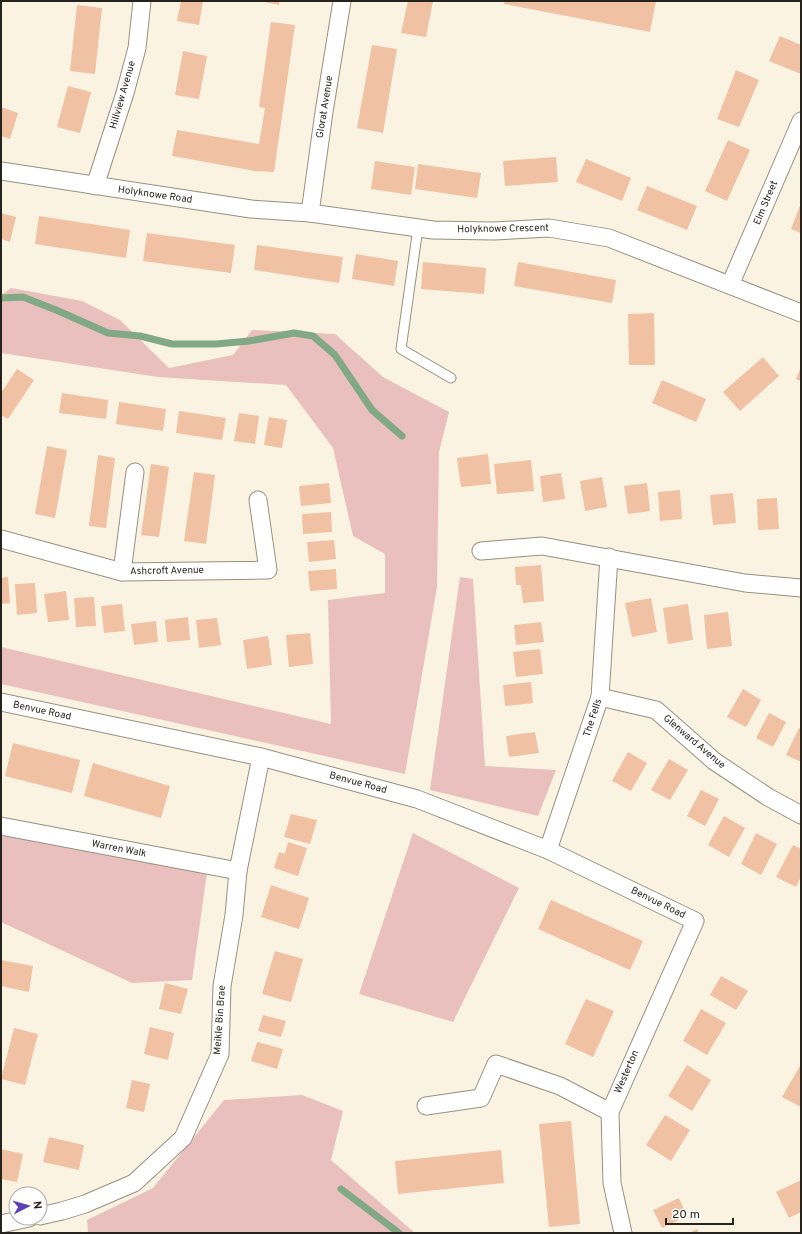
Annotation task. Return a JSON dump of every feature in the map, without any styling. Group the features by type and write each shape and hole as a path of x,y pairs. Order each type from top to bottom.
{"street":[{"name":"Hillview Avenue","path":"95,186 125,92 137,48 142,1"},
{"name":"Glorat Avenue","path":"310,213 324,112 342,1"},
{"name":"Elm Street","path":"730,285 801,121"},
{"name":"Holyknowe Road","path":"1,172 251,208 310,213"},
{"name":"Holyknowe Crescent","path":"310,213 433,230 494,231 549,228 609,238 801,313"},
{"path":"122,572 135,472"},
{"name":"Ashcroft Avenue","path":"1,539 122,572 268,570 258,500"},
{"path":"480,551 542,546 745,583 801,588"},
{"name":"The Fells","path":"548,850 600,697 609,557"},
{"name":"Glenward Avenue","path":"600,697 656,710 714,761 768,797 801,815"},
{"name":"Benvue Road","path":"1,702 261,757 417,799 548,850 695,921"},
{"name":"Meikle Bin Brae","path":"48,1214 85,1204 134,1183 183,1138 220,1054 222,986 234,915 238,871 261,757"},
{"name":"Warren Walk","path":"1,826 238,871"},
{"name":"Westerton","path":"623,1233 612,1183 610,1112 695,921"},
{"path":"426,1106 481,1098 496,1064 560,1086 610,1112"}],"lane":[{"path":"418,228 401,349 451,378"}],"shaded area":[{"path":"11,288 82,301 120,320 169,368 233,355 252,330 335,334 383,377 449,412 439,452 437,587 405,774 1,684 1,647 331,724 328,600 385,593 385,554 353,536 333,448 286,385 158,377 1,353 1,295"},
{"path":"460,577 473,579 485,766 556,770 538,816 430,790"},
{"path":"1,826 208,865 192,980 132,983 1,922"},
{"path":"413,833 519,888 453,1022 359,994"},
{"path":"302,1095 343,1111 331,1160 415,1233 88,1233 87,1220 153,1188 224,1100"}],"building":[{"path":"181,1 203,1 199,25 177,21"},
{"path":"259,1 280,1 279,5"},
{"path":"408,1 433,1 426,37 401,33"},
{"path":"505,1 656,1 650,32 504,4"},
{"path":"77,5 102,8 95,74 70,71"},
{"path":"271,22 295,25 274,172 255,171 172,156 177,130 259,144 265,108 259,107"},
{"path":"780,36 801,45 801,74 769,61"},
{"path":"372,45 397,49 383,133 357,128"},
{"path":"183,51 207,56 199,99 175,95"},
{"path":"736,70 759,80 739,127 717,119"},
{"path":"68,86 91,92 80,133 57,127"},
{"path":"1,107 18,113 10,139 1,136"},
{"path":"728,140 750,150 727,201 705,191"},
{"path":"556,157 558,182 505,186 503,161"},
{"path":"586,159 631,178 622,201 576,182"},
{"path":"375,161 415,167 411,195 371,189"},
{"path":"418,164 481,173 477,198 415,189"},
{"path":"647,186 697,206 687,230 637,210"},
{"path":"801,203 801,233 791,229"},
{"path":"1,213 16,217 10,242 1,239"},
{"path":"39,216 130,230 126,258 35,244"},
{"path":"147,233 235,245 231,273 143,261"},
{"path":"257,245 343,257 339,283 254,270"},
{"path":"356,254 398,261 394,286 352,279"},
{"path":"423,262 486,268 484,294 421,289"},
{"path":"518,262 616,280 612,303 514,286"},
{"path":"654,313 655,365 629,365 628,314"},
{"path":"763,357 779,376 740,411 723,392"},
{"path":"801,367 801,381 796,379"},
{"path":"17,369 34,380 8,419 1,415 1,393"},
{"path":"662,380 706,399 696,422 652,403"},
{"path":"62,393 108,400 106,419 59,413"},
{"path":"119,402 166,409 163,431 116,424"},
{"path":"179,411 226,418 222,440 176,433"},
{"path":"239,413 259,416 255,444 234,441"},
{"path":"269,417 287,420 282,448 264,445"},
{"path":"47,446 67,450 55,518 35,514"},
{"path":"488,454 491,484 461,487 457,458"},
{"path":"98,455 115,458 106,528 89,526"},
{"path":"531,460 534,491 497,494 494,464"},
{"path":"151,464 169,467 159,537 141,535"},
{"path":"194,472 215,475 206,544 184,541"},
{"path":"561,473 565,499 543,502 540,476"},
{"path":"602,477 607,507 585,511 580,481"},
{"path":"329,483 331,503 301,506 299,486"},
{"path":"647,483 650,511 628,514 624,486"},
{"path":"680,490 682,519 660,521 658,492"},
{"path":"733,493 736,523 713,525 710,495"},
{"path":"777,498 779,529 758,530 757,499"},
{"path":"331,512 332,532 303,534 302,514"},
{"path":"334,540 336,559 309,562 307,542"},
{"path":"541,565 544,601 523,603 521,585 516,585 515,567"},
{"path":"336,569 337,589 310,591 308,571"},
{"path":"8,577 10,603 1,604 1,578"},
{"path":"35,583 37,613 17,615 15,584"},
{"path":"66,591 69,620 48,622 44,594"},
{"path":"94,597 96,626 76,627 74,598"},
{"path":"651,598 657,632 632,637 625,603"},
{"path":"122,604 125,631 104,633 101,606"},
{"path":"688,604 693,640 668,644 663,608"},
{"path":"728,612 732,646 707,649 704,615"},
{"path":"188,617 190,640 167,642 165,620"},
{"path":"217,618 221,645 199,648 196,620"},
{"path":"156,621 158,642 134,645 131,624"},
{"path":"541,622 544,642 516,645 514,625"},
{"path":"310,633 313,664 289,667 286,635"},
{"path":"268,636 272,665 247,669 243,640"},
{"path":"540,649 543,674 516,677 513,652"},
{"path":"531,682 533,703 505,706 503,685"},
{"path":"743,689 761,700 746,727 727,717"},
{"path":"769,713 786,722 773,747 756,738"},
{"path":"799,728 801,729 801,762 786,755"},
{"path":"535,732 539,753 509,757 506,736"},
{"path":"13,743 80,760 72,793 5,776"},
{"path":"628,752 647,763 631,791 612,781"},
{"path":"669,759 688,770 670,800 651,790"},
{"path":"93,763 170,786 161,818 84,796"},
{"path":"701,790 719,799 705,826 687,816"},
{"path":"291,814 317,820 310,844 284,837"},
{"path":"724,816 745,828 729,857 708,845"},
{"path":"756,833 777,844 761,875 741,864"},
{"path":"288,842 307,848 298,876 274,868 279,852 285,854"},
{"path":"793,845 801,849 801,877 796,887 776,877"},
{"path":"271,885 309,898 299,929 261,917"},
{"path":"551,900 643,941 630,970 538,929"},
{"path":"275,951 303,959 291,1002 262,994"},
{"path":"1,960 33,966 29,992 1,986"},
{"path":"721,976 748,991 736,1010 710,995"},
{"path":"165,983 188,989 181,1014 159,1009"},
{"path":"586,999 614,1011 593,1057 565,1044"},
{"path":"701,1009 726,1023 707,1055 683,1041"},
{"path":"263,1015 286,1021 281,1037 258,1031"},
{"path":"150,1027 174,1033 168,1060 144,1054"},
{"path":"14,1028 38,1034 25,1085 1,1079"},
{"path":"257,1042 283,1049 277,1069 251,1061"},
{"path":"801,1064 801,1107 782,1097"},
{"path":"687,1065 711,1080 692,1111 668,1096"},
{"path":"132,1080 150,1084 144,1112 126,1108"},
{"path":"665,1115 690,1130 671,1161 646,1145"},
{"path":"571,1121 580,1224 549,1227 539,1124"},
{"path":"49,1137 84,1145 79,1170 43,1162"},
{"path":"1,1149 23,1154 17,1182 1,1179"},
{"path":"501,1150 504,1183 398,1194 395,1161"},
{"path":"801,1180 801,1212 789,1218 776,1192"},
{"path":"679,1198 687,1216 662,1228 653,1210"},
{"path":"697,1229 699,1233 689,1233"}],"waterway":[{"path":"1,298 23,297 108,333 140,336 172,344 216,344 249,341 294,333 313,336 335,355 372,410 402,436"},
{"path":"341,1189 399,1233"}]}
